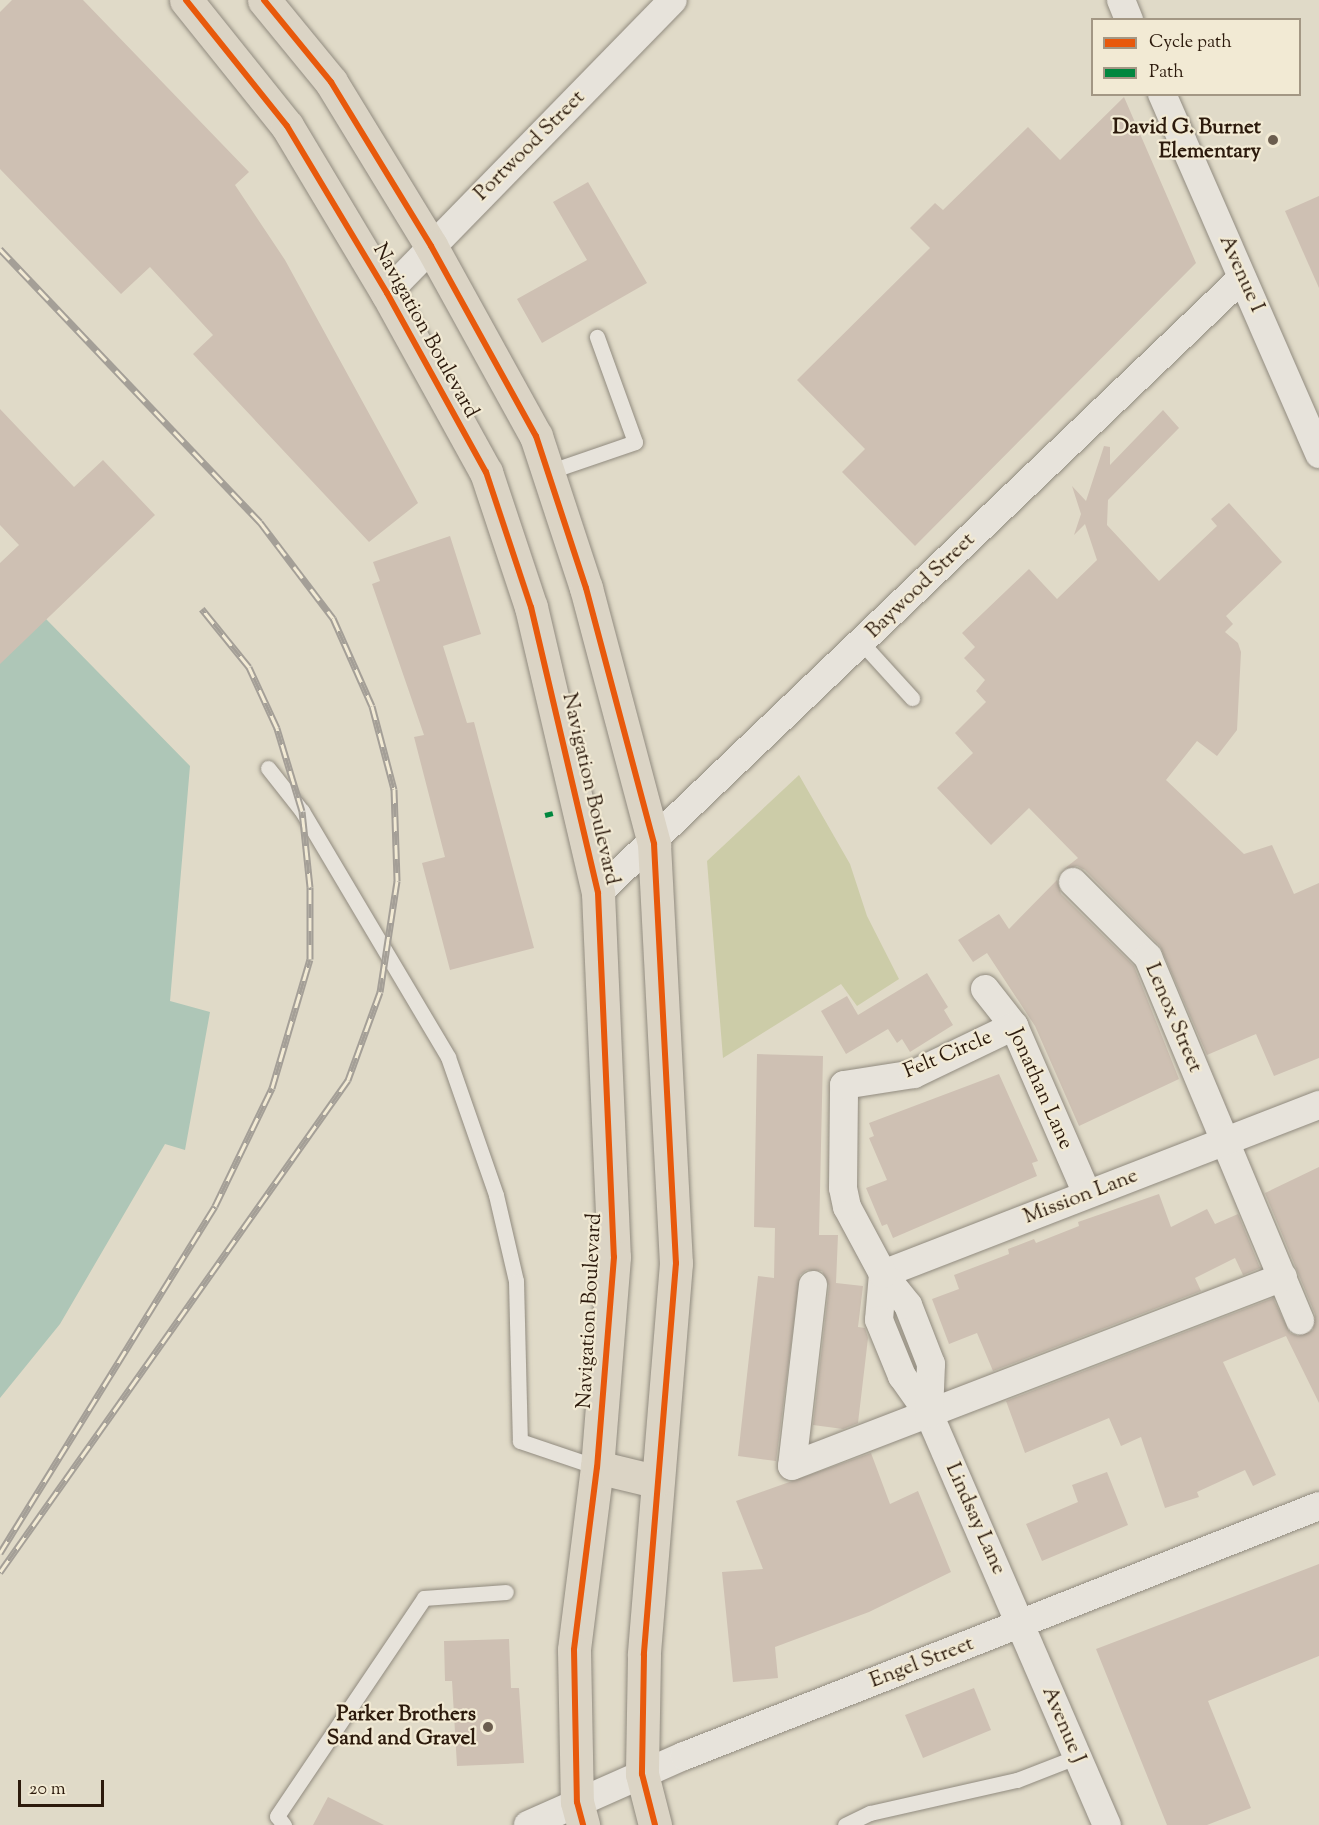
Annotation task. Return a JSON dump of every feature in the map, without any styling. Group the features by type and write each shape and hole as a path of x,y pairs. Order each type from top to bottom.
{"main road":[{"name":"Navigation Boulevard","path":"186,0 287,126 387,293 486,472 531,607 598,893 614,1257 597,1467 574,1650 580,1814"},
{"path":"264,0 330,82 431,246 536,436 586,588 654,844 675,1263 666,1407 655,1481 644,1655 642,1774 655,1825"},
{"path":"597,1467 655,1481"}],"street":[{"name":"Portwood Street","path":"387,293 673,0"},
{"path":"1121,0 1128,18"},
{"name":"Avenue I","path":"1163,96 1319,454"},
{"name":"Baywood Street","path":"598,893 654,844 861,642 1242,278"},
{"name":"Lenox Street","path":"1073,882 1148,957 1300,1320"},
{"name":"Jonathan Lane","path":"985,989 1014,1026 1087,1194"},
{"name":"Felt Circle","path":"844,1085 914,1074 1014,1026"},
{"name":"Lindsay Lane","path":"844,1085 843,1188 847,1207 883,1274 908,1305 931,1364 929,1414 1021,1624"},
{"name":"Mission Lane","path":"883,1274 1319,1105"},
{"path":"813,1285 792,1466 1283,1277"},
{"name":"Engel Street","path":"528,1825 580,1814 642,1774 1319,1506"},
{"name":"Avenue J","path":"1021,1624 1107,1825"}],"lane":[{"path":"548,472 635,442 597,337"},
{"path":"861,642 912,698"},
{"path":"268,768 302,811 448,1058 496,1195 516,1281 520,1441 597,1467"},
{"path":"284,1825 277,1816 424,1598 506,1592"},
{"path":"845,1825 870,1813 1017,1780 1076,1757"}],"shaded area":[{"path":"0,572 190,766 170,1001 210,1012 185,1150 165,1144 60,1324 0,1398"},
{"path":"799,775 850,864 867,916 899,979 857,1006 841,984 723,1058 707,861"}],"building":[{"path":"12,0 83,0 249,172 235,185 285,260 418,503 369,542 193,354 213,335 150,267 121,294 0,169 0,12"},
{"path":"1124,97 1196,263 915,546 842,472 865,449 797,380 930,248 910,228 935,203 943,210 1028,127 1060,160"},
{"path":"588,182 647,283 542,343 517,299 587,260 553,202"},
{"path":"1319,196 1319,288 1285,211"},
{"path":"0,409 74,487 103,460 155,515 0,664 0,563 19,545 0,525"},
{"path":"1163,410 1179,428 1108,500 1107,525 1159,581 1217,526 1211,519 1229,503 1282,562 1226,616 1233,624 1225,632 1238,643 1241,652 1237,730 1217,756 1197,741 1166,780 1244,854 1272,845 1294,894 1319,883 1319,1058 1274,1076 1256,1034 1207,1055 1160,946 1085,870 1077,866 1064,869 1078,858 1029,808 991,845 937,788 973,753 955,733 986,702 976,691 985,680 964,658 975,647 962,633 1029,569 1057,599 1097,560 1085,524 1074,535 1081,514 1072,486 1086,501 1104,446 1110,447 1110,465"},
{"path":"450,536 481,634 443,646 467,723 474,722 534,948 450,970 422,863 445,857 414,737 424,735 372,584 380,581 373,562"},
{"path":"1057,880 1061,894 1134,966 1179,1079 1079,1126 1035,1026 987,953 973,962 958,940 999,914 1009,929"},
{"path":"927,973 948,1007 944,1010 953,1025 910,1052 902,1039 897,1043 888,1029 846,1054 821,1011 847,996 858,1015"},
{"path":"757,1054 823,1056 819,1235 838,1235 836,1283 863,1286 858,1327 865,1328 868,1338 858,1423 843,1429 813,1425 829,1286 822,1271 807,1270 800,1275 776,1461 738,1456 758,1276 774,1278 775,1228 754,1227"},
{"path":"999,1074 1038,1161 1032,1163 1037,1176 893,1238 887,1224 882,1226 866,1188 887,1180 869,1138 874,1136 869,1123"},
{"path":"1319,1167 1319,1403 1286,1336 1223,1362 1276,1475 1253,1486 1245,1470 1197,1492 1199,1497 1165,1508 1141,1437 1121,1446 1109,1418 1025,1453 1006,1401 1273,1298 1290,1333 1298,1336 1313,1330 1315,1314 1265,1193"},
{"path":"1159,1194 1171,1227 1207,1209 1215,1224 1238,1214 1260,1268 1243,1275 1235,1258 1195,1278 1201,1291 993,1371 977,1333 949,1344 932,1299 959,1289 954,1275 1009,1254 1008,1249 1034,1239 1036,1243 1079,1226 1078,1222"},
{"path":"871,1453 890,1504 918,1491 951,1572 869,1612 775,1647 778,1678 733,1682 722,1572 763,1569 736,1501"},
{"path":"1107,1472 1128,1525 1042,1561 1026,1524 1078,1502 1072,1485"},
{"path":"1319,1564 1319,1656 1208,1701 1251,1808 1207,1825 1167,1825 1096,1649"},
{"name":"Parker Brothers Sand and Gravel","path":"509,1639 511,1688 519,1688 524,1763 457,1766 452,1681 445,1681 444,1641"},
{"path":"974,1688 991,1730 923,1758 905,1715"},
{"path":"328,1797 384,1825 313,1825"}],"railway":[{"path":"0,249 260,522 333,618 372,706 394,789 397,881 380,992 348,1080 0,1572"},
{"path":"0,1553 215,1206 272,1088 310,959 310,887 302,811 277,728 249,667 202,609"}],"marked path":[{"path":"545,815 553,813"}],"cycle path":[{"path":"186,0 287,126 387,293 486,472 531,607 598,893 614,1257 597,1467 574,1650 577,1802 583,1825"},
{"path":"264,0 331,82 431,246 536,436 586,588 654,844 676,1263 644,1655 642,1774 655,1825"}],"place":[{"name":"David G. Burnet Elementary","path":"1273,140"},
{"name":"Parker Brothers Sand and Gravel","path":"488,1727"}]}
